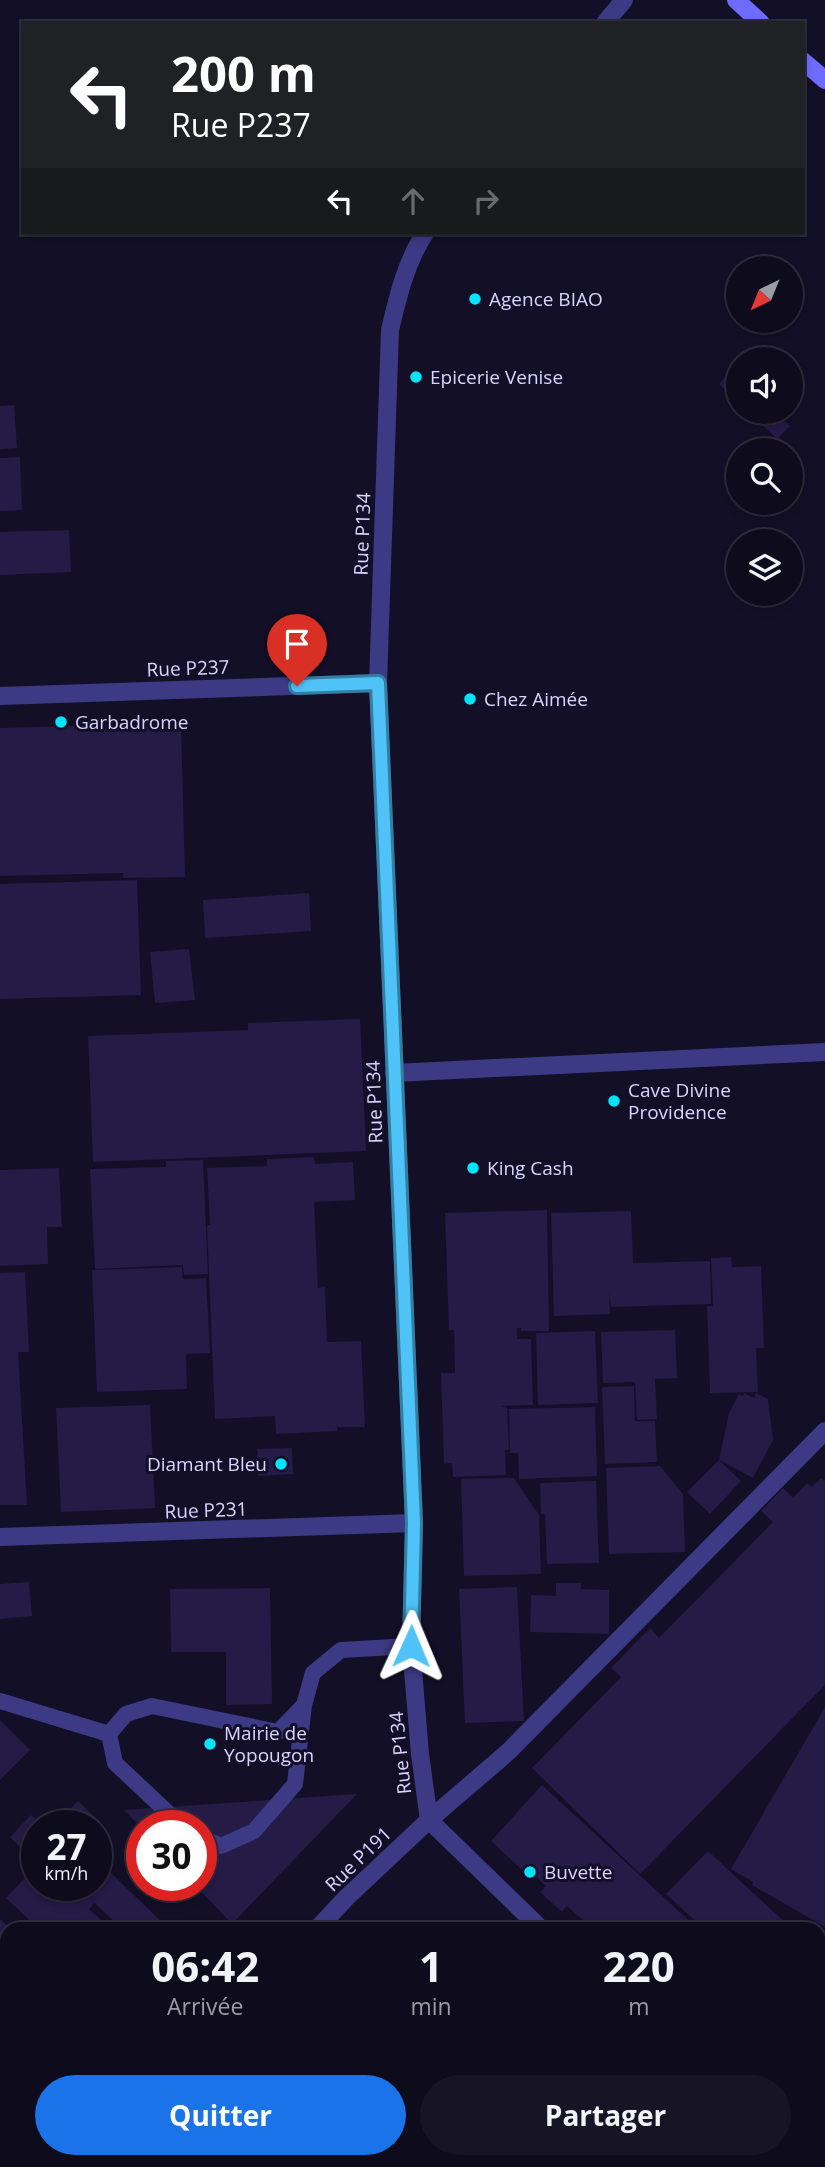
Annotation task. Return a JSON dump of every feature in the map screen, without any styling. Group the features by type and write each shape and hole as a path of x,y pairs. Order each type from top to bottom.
{"street":[{"path":"607,21 624,0"},
{"path":"736,0 759,21"},
{"path":"805,63 825,80"},
{"name":"Rue P134","path":"424,235 410,260 390,330 378,683 414,1523 411,1646 420,1754 429,1820"},
{"name":"Rue P237","path":"0,696 378,683"},
{"path":"394,1073 825,1052"},
{"name":"Rue P191","path":"324,1922 429,1820 508,1752 825,1431"},
{"name":"Rue P231","path":"0,1537 414,1523"},
{"path":"429,1820 534,1922"}],"lane":[{"path":"217,1844 221,1846 254,1831 295,1784 304,1705 313,1673 341,1650 411,1646"},
{"path":"0,1701 109,1734"},
{"path":"109,1734 126,1714 152,1706 278,1732 304,1705"},
{"path":"109,1734 115,1763 165,1810"}],"building":[{"path":"726,376 726,391 719,384"},
{"path":"14,405 17,448 0,449 0,406"},
{"path":"761,424 790,426 776,438"},
{"path":"20,457 22,510 0,511 0,458"},
{"path":"69,530 71,572 0,575 0,532"},
{"path":"181,723 185,877 123,878 123,873 0,876 0,728"},
{"path":"137,880 141,995 0,999 0,884"},
{"path":"309,893 311,931 205,938 203,900"},
{"path":"189,949 195,1000 155,1003 150,952"},
{"path":"360,1019 366,1151 93,1162 88,1036 248,1030 248,1023"},
{"path":"314,1157 315,1164 353,1162 355,1200 314,1202 318,1288 325,1287 327,1342 361,1341 365,1427 337,1427 337,1431 276,1434 275,1416 215,1419 207,1168 267,1166 267,1159"},
{"path":"203,1160 208,1274 184,1275 183,1265 95,1269 90,1169 166,1167 166,1161"},
{"path":"59,1168 62,1227 47,1227 48,1264 0,1266 0,1170"},
{"path":"547,1210 549,1331 521,1331 521,1328 517,1328 517,1339 531,1339 533,1405 501,1406 507,1408 509,1450 505,1450 506,1475 453,1477 452,1463 444,1464 441,1373 455,1373 454,1330 449,1330 445,1213"},
{"path":"631,1211 633,1263 710,1261 711,1304 611,1307 609,1292 610,1314 554,1316 551,1213"},
{"path":"731,1257 732,1267 761,1266 764,1348 756,1348 758,1392 710,1393 707,1306 713,1306 711,1258"},
{"path":"182,1267 183,1279 206,1278 210,1353 186,1354 187,1389 97,1392 92,1270"},
{"path":"25,1272 29,1352 18,1352 27,1505 0,1505 0,1273"},
{"path":"675,1330 677,1378 655,1379 657,1419 637,1420 635,1382 603,1383 601,1332"},
{"path":"595,1331 598,1403 538,1405 536,1333"},
{"path":"634,1386 635,1421 655,1421 657,1462 605,1464 602,1387"},
{"path":"744,1393 754,1398 756,1393 768,1399 773,1440 753,1478 719,1460 729,1413 739,1394 743,1396"},
{"path":"150,1405 155,1508 61,1512 56,1408"},
{"path":"595,1407 597,1476 519,1479 518,1453 510,1453 509,1409"},
{"path":"292,1448 293,1474 258,1476 257,1449"},
{"path":"719,1460 741,1481 710,1514 687,1492"},
{"path":"660,1466 683,1494 685,1552 609,1554 606,1468"},
{"path":"514,1478 539,1515 541,1574 464,1576 461,1479"},
{"path":"821,1478 825,1482 825,1685 640,1874 532,1768 621,1677 611,1668 650,1628 659,1638 773,1522 761,1511 783,1488 793,1498 807,1483 812,1487"},
{"path":"596,1481 599,1563 547,1564 545,1514 541,1514 540,1483"},
{"path":"29,1582 32,1616 0,1619 0,1584"},
{"path":"556,1583 581,1583 581,1589 609,1590 609,1634 530,1632 531,1595 556,1596"},
{"path":"517,1587 524,1721 465,1723 459,1589"},
{"path":"270,1588 272,1704 226,1705 226,1652 171,1652 170,1589"},
{"path":"825,1707 825,1922 816,1922 752,1885 753,1882 731,1869"},
{"path":"0,1720 30,1750 0,1780"},
{"path":"542,1785 690,1922 585,1922 567,1906 562,1912 540,1892 546,1886 536,1877 533,1880 491,1841"},
{"path":"357,1794 234,1922 230,1922 210,1901 217,1901 217,1810 124,1810"},
{"path":"78,1801 87,1810 69,1810"},
{"path":"21,1825 21,1848 10,1837"},
{"path":"708,1851 785,1922 696,1922 666,1894"},
{"path":"112,1874 126,1887 126,1901 140,1901 162,1922 115,1922 92,1901 112,1901"},
{"path":"21,1882 21,1901 92,1901 94,1903 89,1909 103,1922 32,1922 6,1898"}],"place":[{"name":"Agence BIAO","path":"475,299"},
{"name":"Epicerie Venise","path":"416,377"},
{"name":"Chez Aimée","path":"470,699"},
{"name":"Garbadrome","path":"61,722"},
{"name":"Cave Divine Providence","path":"614,1101"},
{"name":"King Cash","path":"473,1168"},
{"name":"Diamant Bleu","path":"281,1464"},
{"name":"Mairie de Yopougon","path":"210,1744"},
{"name":"Buvette","path":"530,1872"}],"route":[{"path":"297,686 378,683 414,1523 411,1646"}]}
